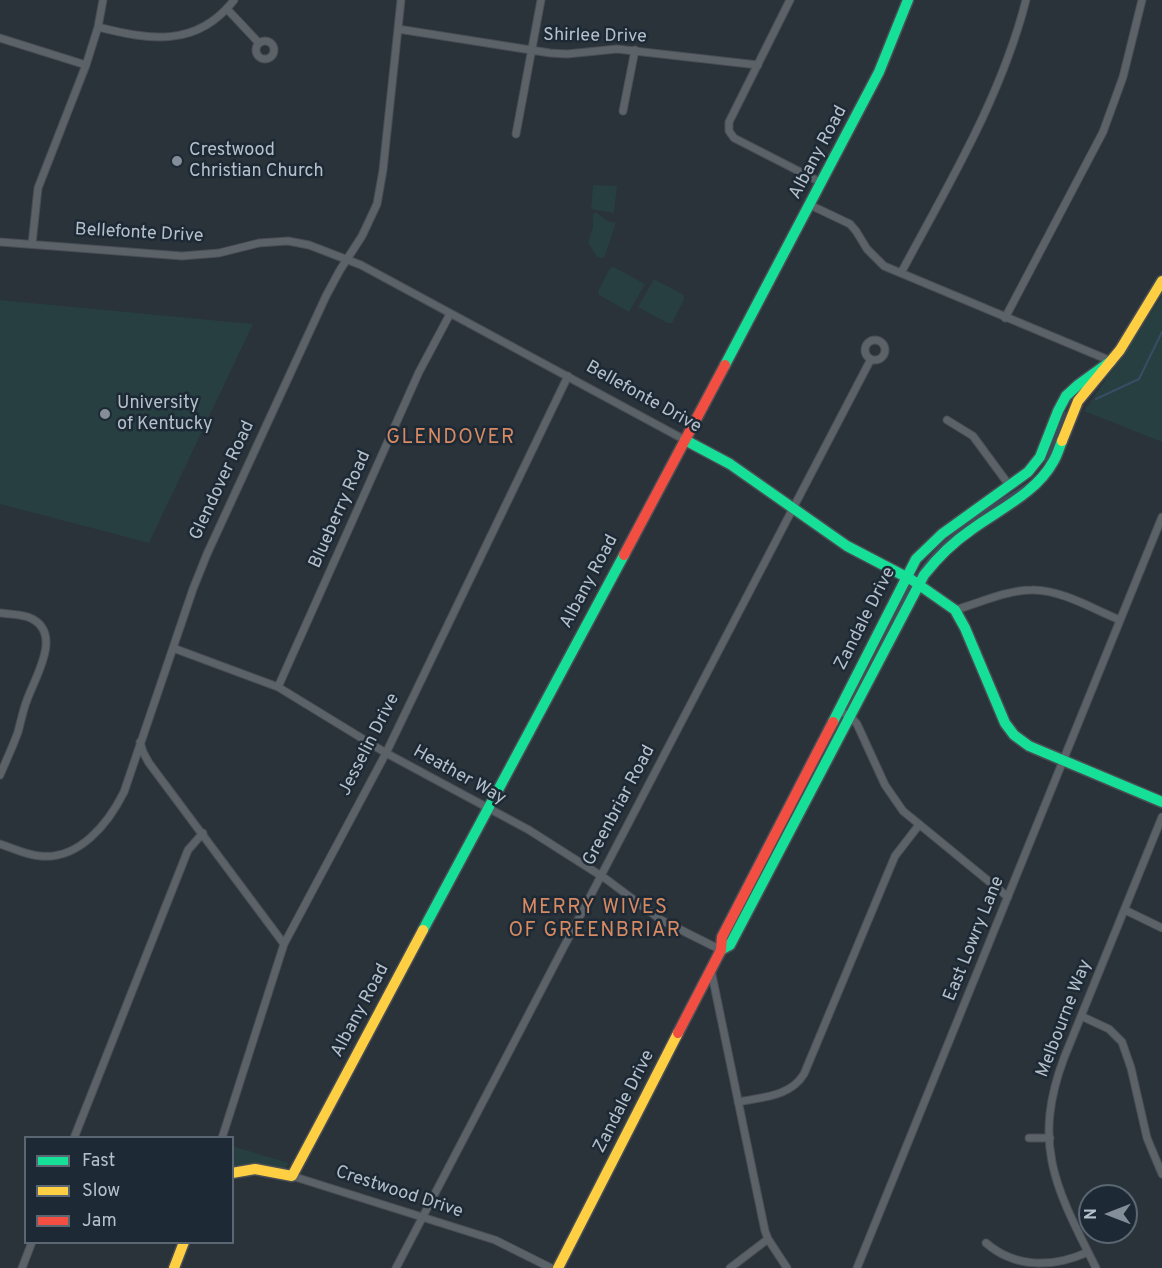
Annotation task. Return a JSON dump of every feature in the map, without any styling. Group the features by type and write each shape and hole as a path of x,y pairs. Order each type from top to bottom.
{"street":[{"path":"32,244 38,188 86,65 98,27 103,0"},
{"path":"98,27 141,37 170,37 208,24 227,9 234,0"},
{"name":"Glendover Road","path":"0,843 41,856 60,854 81,845 108,818 119,801 207,554 326,296 370,222 377,204 383,170 401,0"},
{"path":"516,134 541,0"},
{"path":"790,0 729,123 730,134 822,183"},
{"name":"Albany Road","path":"292,1176 822,183 879,72 908,0"},
{"path":"901,273 989,104 1016,36 1026,0"},
{"path":"1005,318 1103,132 1123,77 1142,0"},
{"path":"227,9 259,43"},
{"name":"Shirlee Drive","path":"398,29 567,54 617,49 635,50 758,65"},
{"path":"0,38 86,65"},
{"path":"623,111 635,50"},
{"path":"810,205 850,224 877,261 1005,318 1111,361"},
{"name":"Bellefonte Drive","path":"0,242 182,256 219,253 259,243 288,241 309,245 347,259 730,464 859,553 906,577 956,610"},
{"name":"Zandale Drive","path":"721,950 730,945 813,783 851,717 932,562 949,545 1022,494 1047,471 1053,463 1078,401 1128,339 1162,281"},
{"name":"Blueberry Road","path":"278,687 418,372 450,314"},
{"name":"Greenbriar Road","path":"396,1268 871,359"},
{"name":"Zandale Drive","path":"558,1268 721,950 722,937 916,560 936,537 1036,463 1066,395 1111,361"},
{"name":"Jesselin Drive","path":"222,1136 284,944 386,753 568,376"},
{"path":"946,420 973,436 1009,485"},
{"name":"East Lowry Lane","path":"857,1268 1162,518"},
{"path":"1120,620 1060,595 1041,590 1023,590 956,610 1009,730 1029,746 1162,802"},
{"path":"0,613 21,615 34,621 42,630 46,645 18,733 0,775"},
{"name":"Heather Way","path":"173,648 278,687 386,753 537,835 601,876 661,920 721,950"},
{"path":"838,710 851,717 857,724 890,794 903,811 1008,897"},
{"path":"140,742 149,763 284,944"},
{"name":"Melbourne Way","path":"1096,1268 1057,1186 1050,1155 1049,1114 1053,1090 1081,1016 1162,817"},
{"path":"738,1102 789,1091 800,1082 895,856 919,825"},
{"path":"74,1136 188,850 203,833"},
{"path":"1125,910 1162,928"},
{"path":"711,969 768,1239 787,1268"},
{"path":"1081,1016 1109,1029 1122,1042 1131,1068 1147,1138 1162,1174"},
{"path":"1029,1138 1050,1138"},
{"name":"Crestwood Drive","path":"234,1172 252,1168 276,1171 495,1240 551,1268"},
{"path":"730,1268 768,1239"},
{"path":"22,1268 31,1244"},
{"path":"174,1268 183,1244"},
{"path":"986,1244 999,1257 1032,1267 1053,1266 1088,1252"}],"green space":[{"path":"593,185 617,186 614,213 591,209"},
{"path":"596,212 607,221 616,223 604,258 597,257 588,243 593,227 593,214"},
{"path":"614,267 645,284 629,312 599,295 598,291 610,268"},
{"path":"654,279 684,295 684,300 672,323 667,323 638,307"},
{"path":"1162,296 1162,442 1084,411"},
{"name":"University of Kentucky","path":"0,300 253,324 149,543 0,504"},
{"path":"234,1147 289,1163 285,1169 253,1163 234,1167"}],"waterway":[{"path":"1096,399 1139,379 1162,332"},
{"path":"1045,465 1065,413"},
{"path":"917,575 928,560 953,535 1027,484"},
{"path":"849,709 910,586"},
{"path":"834,736 843,719"}],"traffic: fast":[{"path":"725,365 879,72 908,0"},
{"path":"833,722 916,559 942,534 1028,472 1040,457 1066,396 1111,361"},
{"path":"685,440 730,464 847,546 912,580 955,610 965,628 1005,723 1014,735 1029,746 1162,802"},
{"path":"721,950 730,945 924,575 958,540 1037,483 1054,460 1062,441"},
{"path":"423,930 624,555"}],"traffic: slow":[{"path":"1062,441 1078,401 1120,350 1162,281"},
{"path":"234,1173 255,1169 292,1176 423,930"},
{"path":"558,1268 678,1033"},
{"path":"174,1268 183,1244"}],"traffic: jam":[{"path":"624,555 725,365"},
{"path":"678,1033 721,950 722,937 833,722"}],"place":[{"name":"Crestwood Christian Church","path":"177,161"},
{"name":"University of Kentucky","path":"105,414"}],"district":[{"name":"GLENDOVER","path":"451,439"},
{"name":"MERRY WIVES OF GREENBRIAR","path":"595,920"}]}
